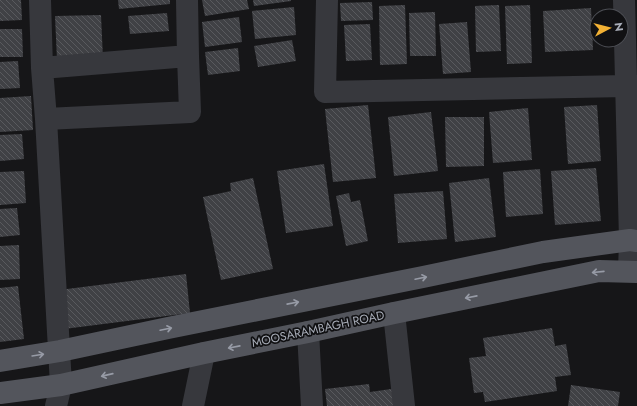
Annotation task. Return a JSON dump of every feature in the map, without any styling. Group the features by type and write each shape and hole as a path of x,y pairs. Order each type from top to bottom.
{"main road":[{"path":"0,361 60,352 543,252 633,240"},
{"name":"MOOSARAMBAGH ROAD","path":"0,393 62,385 204,353 599,271 633,272"}],"street":[{"path":"40,0 42,68 62,385 56,406"},
{"path":"46,119 190,112 187,0"},
{"path":"327,0 325,92 631,86"},
{"path":"624,0 631,86 633,272"},
{"path":"42,68 188,56"},
{"path":"394,313 404,406"},
{"path":"308,332 312,406"},
{"path":"193,406 204,353"}],"building":[{"path":"0,0 21,0 22,20 0,21"},
{"path":"118,0 170,0 170,4 119,9"},
{"path":"202,0 247,0 249,9 205,16"},
{"path":"253,0 291,0 291,1 254,6"},
{"path":"372,2 373,20 341,21 340,3"},
{"path":"405,5 407,64 380,65 379,6"},
{"path":"499,5 501,51 476,52 475,6"},
{"path":"530,5 532,63 507,64 505,6"},
{"path":"294,7 296,35 255,39 252,11"},
{"path":"589,8 589,48 593,48 593,50 545,52 543,11"},
{"path":"435,12 436,56 410,56 409,13"},
{"path":"167,13 169,31 130,34 128,16"},
{"path":"101,15 103,59 57,60 55,16"},
{"path":"239,17 242,42 205,47 202,22"},
{"path":"467,22 471,72 443,74 439,24"},
{"path":"370,24 372,60 346,61 344,25"},
{"path":"0,29 22,29 23,57 0,57"},
{"path":"292,40 296,61 258,67 254,46"},
{"path":"238,48 240,71 208,75 205,52"},
{"path":"18,61 20,88 0,89 0,62"},
{"path":"31,96 33,130 0,132 0,98"},
{"path":"368,105 376,178 333,182 325,109"},
{"path":"597,105 601,161 568,164 564,107"},
{"path":"528,108 532,160 493,163 489,112"},
{"path":"431,112 438,171 394,176 388,117"},
{"path":"445,117 484,117 484,166 446,167"},
{"path":"22,134 24,159 0,161 0,135"},
{"path":"324,164 333,226 286,233 277,171"},
{"path":"596,168 601,221 555,225 551,171"},
{"path":"540,169 543,214 506,217 503,172"},
{"path":"24,171 26,203 0,205 0,172"},
{"path":"253,178 273,269 221,280 203,197 231,191 230,183"},
{"path":"489,178 496,237 455,242 449,183"},
{"path":"443,191 447,239 398,243 394,194"},
{"path":"349,193 351,202 360,200 368,241 346,246 336,196"},
{"path":"17,208 20,235 0,237 0,209"},
{"path":"19,245 20,279 0,280 0,246"},
{"path":"186,274 190,313 64,329 59,290"},
{"path":"18,286 24,339 0,342 0,288"},
{"path":"552,328 555,346 566,344 571,375 555,377 557,391 485,402 483,392 474,393 469,358 486,356 483,338"},
{"path":"369,384 370,392 398,388 400,406 327,406 325,389"},
{"path":"571,385 620,392 618,406 568,406"}]}
